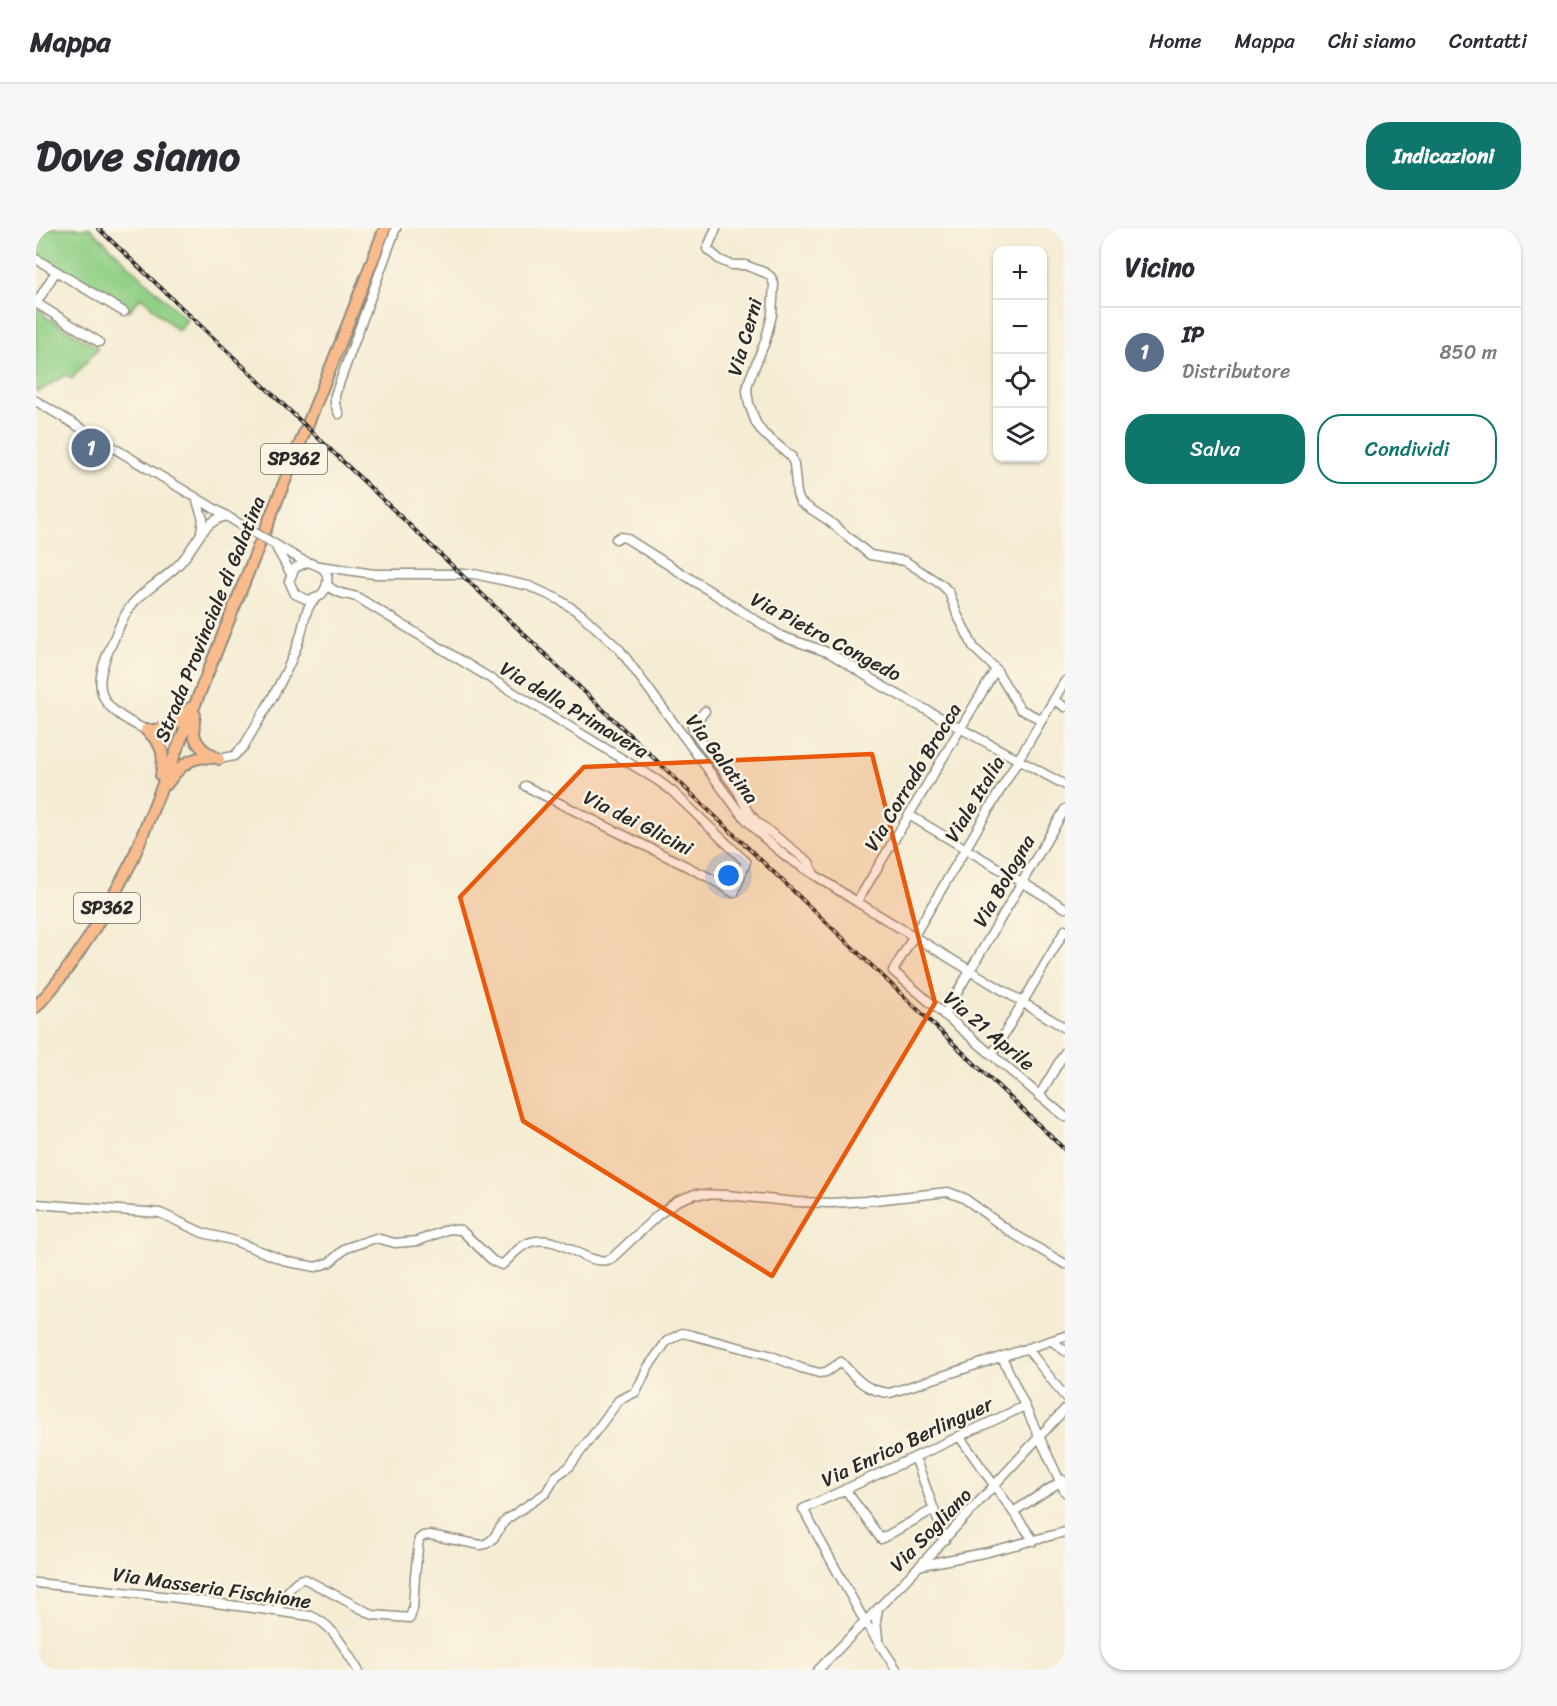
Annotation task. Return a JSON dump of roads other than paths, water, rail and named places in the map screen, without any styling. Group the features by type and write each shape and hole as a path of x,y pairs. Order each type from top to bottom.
{"main road":[{"name":"Strada Provinciale di Galatina","path":"36,1007 65,973 99,924 132,861 385,228"},
{"path":"146,730 160,731 177,724 202,689"},
{"path":"202,689 193,726 195,741 205,752 219,759"},
{"path":"146,730 157,739 164,762 158,797"},
{"path":"158,797 181,766 193,759 219,759"}],"street":[{"path":"339,414 334,395 396,228"},
{"name":"Via Cerni","path":"716,228 707,249 720,260 732,265 745,265 766,273 774,284 772,315 747,391 756,423 763,433 791,456 800,501 829,521 870,555 905,561 942,585 949,592 974,648 996,669 1020,709 1042,720"},
{"path":"36,259 124,312"},
{"path":"56,271 36,303 99,342"},
{"path":"36,401 248,529 307,562 320,566"},
{"path":"195,498 207,520"},
{"path":"146,730 125,720 104,701 99,676 103,662 123,618 133,603 178,566 200,534 213,508"},
{"path":"207,520 227,516"},
{"name":"Via Pietro Congedo","path":"616,539 626,538 781,636 830,653 856,671 1065,785"},
{"path":"273,543 283,556 291,574 290,584 305,617"},
{"path":"291,574 297,566 307,562"},
{"name":"Via Galatina","path":"320,566 374,574 474,573 529,586 558,599 581,614 620,650 740,813 780,851 858,902 1065,1028"},
{"name":"Via della Primavera","path":"320,566 330,588 357,597 672,791 746,862 734,893"},
{"name":"Via Galatina","path":"327,580 346,571"},
{"path":"219,759 234,756 244,746 294,655 310,603 318,597 327,580"},
{"name":"Via della Primavera","path":"297,596 308,600 340,593"},
{"name":"Via Corrado Brocca","path":"858,902 996,669"},
{"name":"Viale Italia","path":"893,971 1065,681"},
{"path":"1053,700 1065,707"},
{"path":"705,711 692,726 694,732 738,791 752,816 809,862 815,875"},
{"name":"Via dei Glicini","path":"525,786 710,878 734,893"},
{"name":"Via Bologna","path":"944,1015 1065,809"},
{"path":"909,815 1065,908"},
{"path":"992,1055 1065,930"},
{"name":"Via 21 Aprile","path":"893,971 1065,1117"},
{"path":"1039,1096 1065,1052"},
{"path":"36,1204 160,1213 203,1233 232,1240 288,1262 316,1267 330,1262 346,1248 376,1238 395,1243 418,1241 449,1229 461,1230 493,1261 502,1265 524,1246 542,1240 561,1243 595,1260 604,1262 611,1259 658,1215 677,1201 695,1194 831,1203 948,1192 964,1198 1012,1233 1065,1264"},
{"path":"276,1611 300,1578 374,1615 410,1618 413,1608 419,1539 430,1535 481,1545 488,1544 501,1524 546,1493 556,1476 569,1467 619,1400 636,1392 662,1347 674,1336 682,1333 769,1355 819,1373 826,1372 841,1362 864,1386 879,1392 890,1393 1065,1336"},
{"path":"1052,1341 1065,1351"},
{"path":"1027,1348 1065,1397"},
{"path":"1002,1357 1040,1438 1063,1480 1065,1492"},
{"name":"Via Enrico Berlinguer","path":"865,1622 803,1509 1025,1406"},
{"name":"Via Sogliano","path":"818,1670 945,1540 1065,1409"},
{"path":"959,1436 1034,1541"},
{"path":"915,1457 945,1540"},
{"path":"1013,1512 1063,1480"},
{"path":"844,1489 881,1539 934,1509"},
{"path":"921,1565 988,1552 1065,1532"},
{"name":"Via Masseria Fischione","path":"36,1582 311,1616 321,1620 329,1627 358,1670"},
{"path":"878,1608 876,1622 878,1641"},
{"path":"865,1622 897,1670"},
{"path":"850,1637 866,1635 878,1641"}],"railway":[{"path":"98,228 1065,1150"}],"place":[{"name":"IP","path":"91,448"}]}
